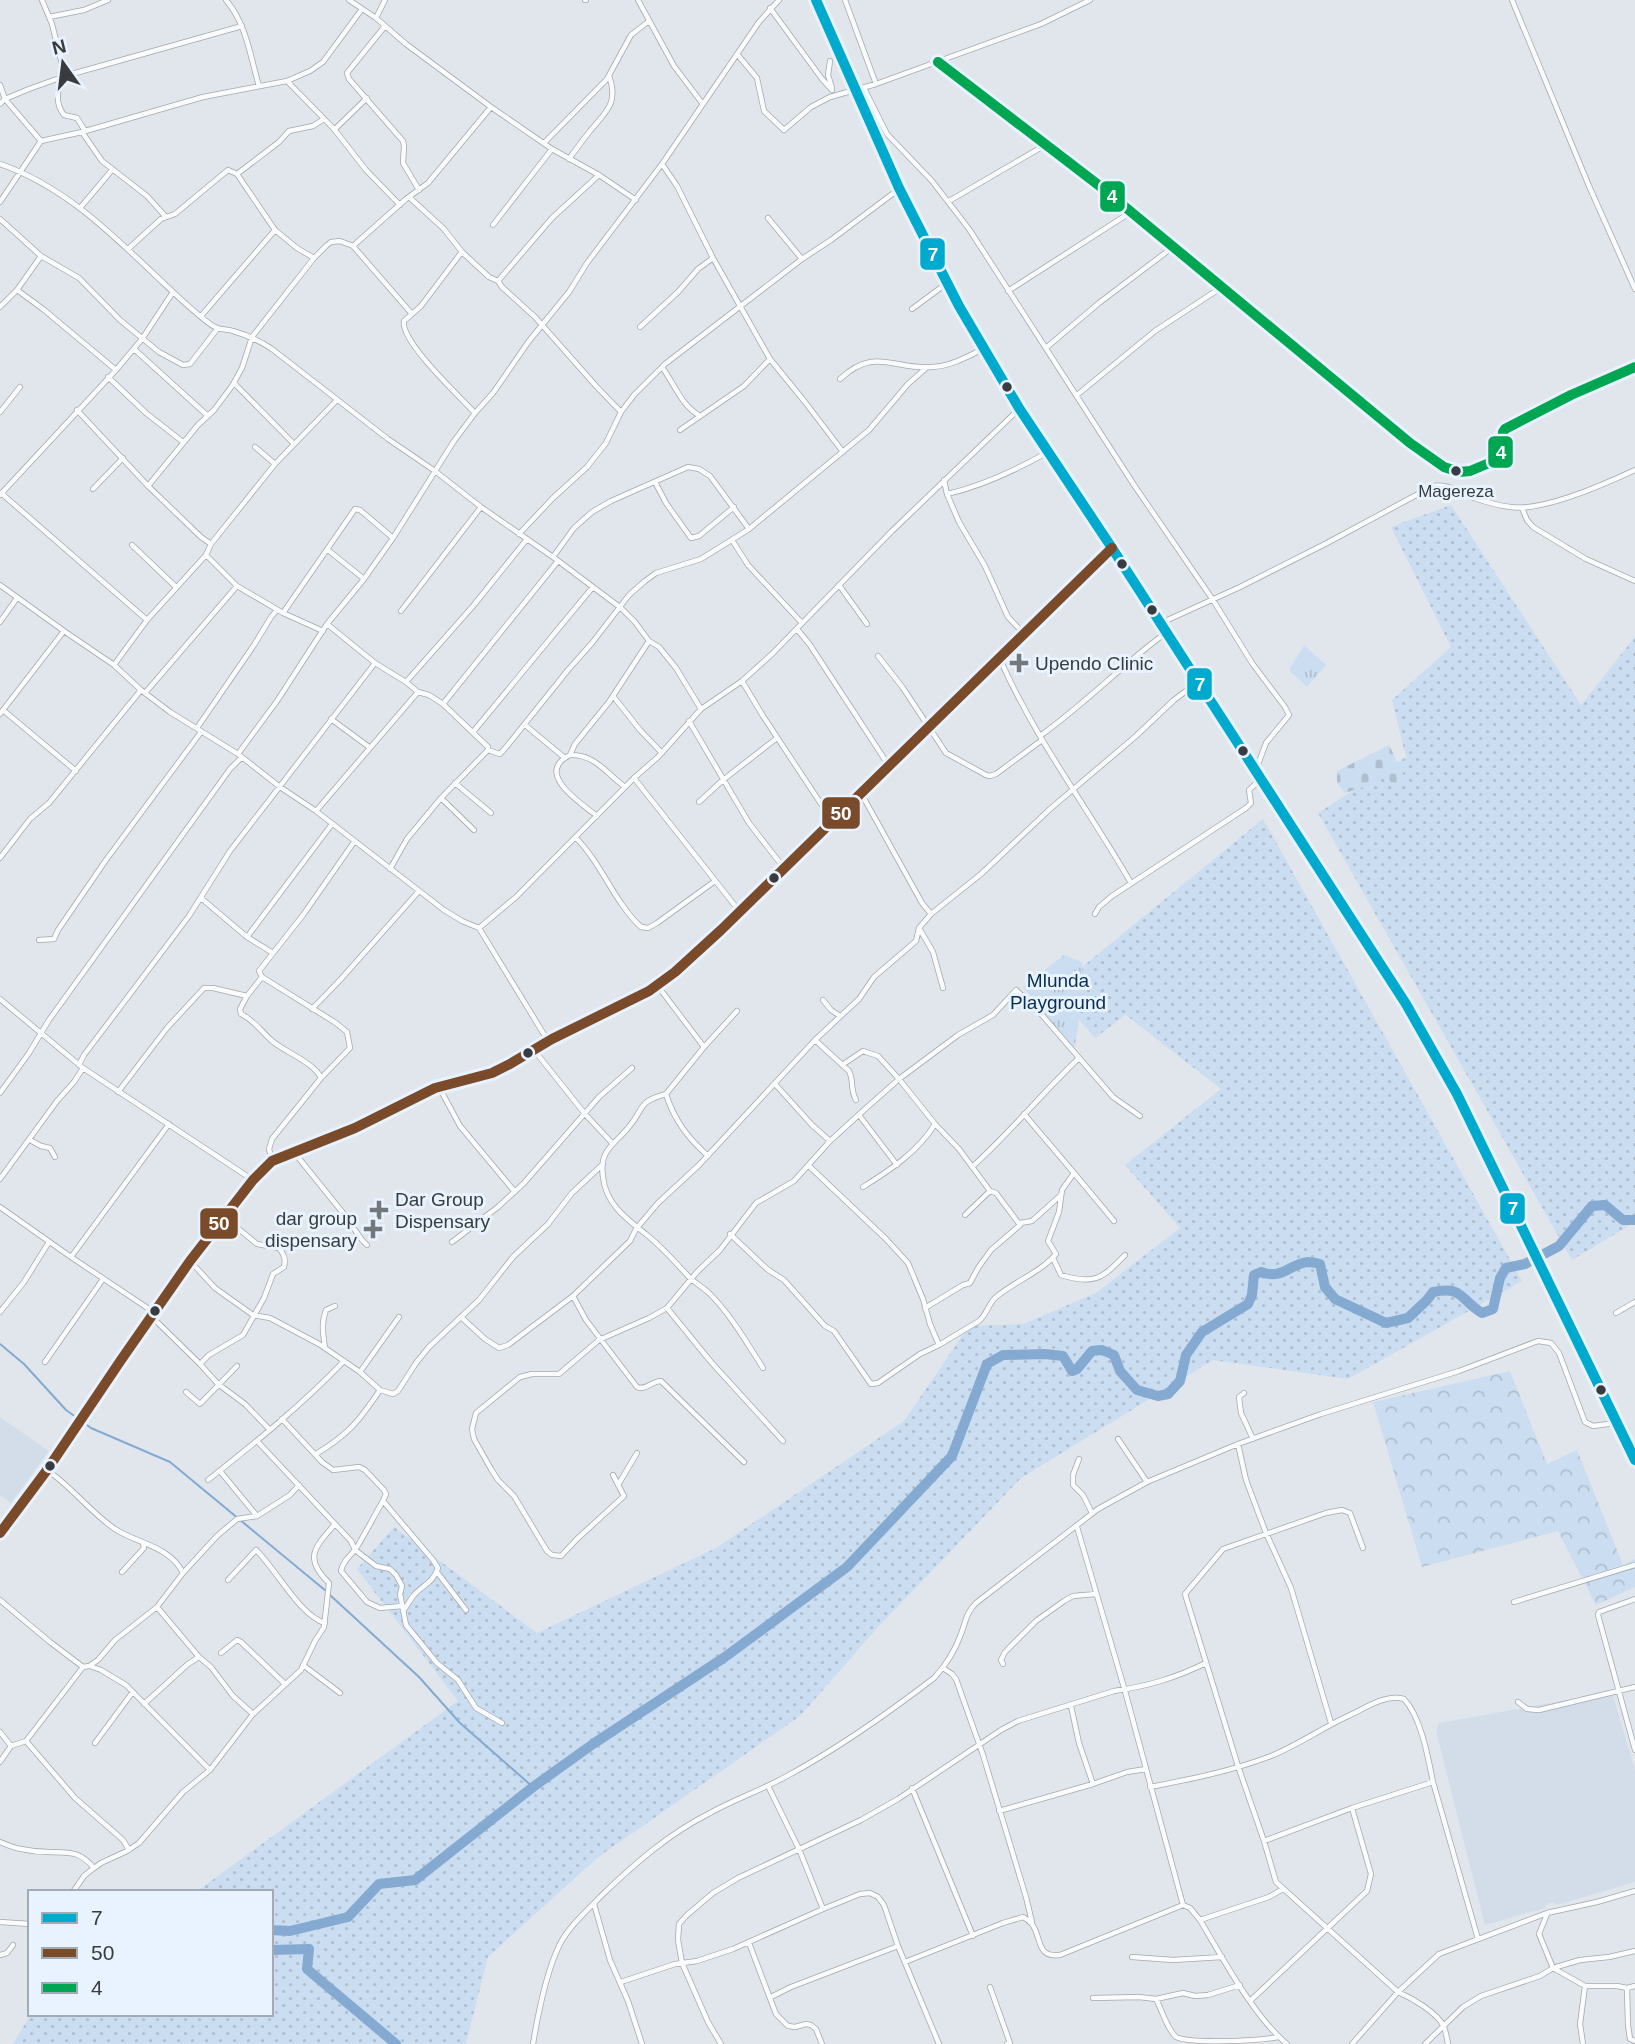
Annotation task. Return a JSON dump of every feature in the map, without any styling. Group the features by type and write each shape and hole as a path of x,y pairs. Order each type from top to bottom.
{"highway":[{"path":"816,0 860,89 900,188 983,349 1376,953 1433,1050 1469,1117 1635,1459"}],"street":[{"path":"42,0 65,76 59,87 61,112 78,118 102,161 147,196 166,217"},
{"path":"49,17 84,10 108,0"},
{"path":"226,0 242,26 259,86"},
{"path":"349,0 491,107 552,149 599,175 636,200"},
{"path":"376,18 385,0"},
{"path":"638,0 674,66 702,103"},
{"path":"0,1093 40,1033 240,755 327,624 393,538 475,413 569,292 770,8 779,0"},
{"path":"845,0 876,85"},
{"path":"737,54 757,78 764,111 784,130 811,107 835,96 876,85 1041,24 1090,0"},
{"path":"1512,0 1635,289"},
{"path":"770,8 832,89"},
{"path":"0,202 41,141 84,132 203,97 287,81 323,62 362,9"},
{"path":"544,143 609,75 631,36 649,21"},
{"path":"0,104 5,99 65,76 242,26"},
{"path":"385,26 346,73 404,143 403,163 419,190"},
{"path":"830,61 828,75 835,96"},
{"path":"938,62 1047,144 1410,443 1444,467 1459,472 1470,471 1499,458 1505,429 1571,395 1635,367"},
{"path":"569,159 607,111 612,100 613,87 609,75"},
{"path":"287,81 334,129 366,170 400,205"},
{"path":"0,85 5,99 41,141"},
{"path":"860,89 887,134 949,201 1252,663 1280,699 1289,715 1266,743 1256,770"},
{"path":"334,129 367,99"},
{"path":"353,246 428,183 491,107"},
{"path":"237,174 279,142 289,131 313,126 324,119"},
{"path":"949,201 1047,144"},
{"path":"493,225 552,149"},
{"path":"0,164 46,186 80,208 201,316 218,328 253,337 272,348 388,439 621,608 676,668 701,709"},
{"path":"662,164 677,186 713,258 770,359 843,452"},
{"path":"80,208 113,170"},
{"path":"128,249 161,219 179,211 228,170 237,174 275,230 314,258"},
{"path":"498,281 552,219 599,175"},
{"path":"519,534 545,505 587,467 606,443 615,421 634,395 680,351 900,188"},
{"path":"409,197 444,229 462,252 489,277 498,281 542,325 621,412"},
{"path":"1008,290 1131,212"},
{"path":"768,218 802,259"},
{"path":"0,219 41,256 89,286 110,310 165,356 188,366 218,328"},
{"path":"201,316 275,230"},
{"path":"148,486 234,383 253,337 314,258 331,242 340,241 353,246 412,314"},
{"path":"1047,347 1099,303 1173,247"},
{"path":"462,252 426,299 404,321 404,330 443,383 475,413"},
{"path":"0,307 17,290 41,256"},
{"path":"640,327 678,292 698,269 713,258"},
{"path":"912,309 947,283"},
{"path":"1077,395 1155,331 1222,287"},
{"path":"17,290 116,370"},
{"path":"147,620 1,494 134,349 173,292"},
{"path":"134,349 208,416"},
{"path":"840,379 854,367 874,361 926,368 944,366 983,349"},
{"path":"680,430 744,386 770,359"},
{"path":"662,368 684,404 700,416"},
{"path":"488,750 500,754 629,595 650,576 701,559 749,529 843,452 879,419 908,384 926,368"},
{"path":"108,377 146,413 183,442"},
{"path":"234,383 294,444"},
{"path":"0,412 20,387"},
{"path":"114,665 147,620 206,555 211,544 275,464 337,400"},
{"path":"479,928 516,897 576,838 662,753 701,709 742,681 796,629 1019,408"},
{"path":"77,411 148,486 211,544"},
{"path":"255,447 275,464"},
{"path":"947,494 997,478 1048,452"},
{"path":"93,489 123,458"},
{"path":"443,704 555,559 574,528 592,512 611,501 688,467 699,468 710,476 749,529"},
{"path":"1161,623 1213,600 1372,520 1433,486 1444,486 1487,502 1522,508 1568,496 1635,470"},
{"path":"944,480 959,522 1000,595 1008,617 1025,635"},
{"path":"654,482 691,538 698,536 734,507"},
{"path":"401,611 481,507"},
{"path":"1522,508 1533,527 1586,559 1635,581"},
{"path":"39,940 54,939 199,730 271,617 280,611 328,550 355,509 360,510 393,538"},
{"path":"406,682 527,540"},
{"path":"732,540 748,565 802,623"},
{"path":"132,545 176,587"},
{"path":"0,1533 47,1470 190,1261 253,1180 272,1161 355,1128 415,1096 492,1073 657,985 740,912 1112,548"},
{"path":"328,550 364,579"},
{"path":"206,555 237,586 280,611 323,631"},
{"path":"839,584 867,624"},
{"path":"0,585 114,665 170,712 240,755 454,917 479,928 548,1041"},
{"path":"0,858 30,819 49,803 237,586"},
{"path":"473,732 593,588"},
{"path":"0,622 16,598"},
{"path":"327,624 375,663 418,692 443,704 487,745 488,750"},
{"path":"796,629 810,645 889,766"},
{"path":"64,632 1,712 76,771"},
{"path":"878,656 946,752 990,776 1006,767 1129,661 1167,632"},
{"path":"597,816 563,789 557,773 560,765 613,696 649,641"},
{"path":"1000,659 1041,738 1131,883"},
{"path":"0,1178 57,1101 75,1082 84,1055 201,898 230,851 375,663"},
{"path":"742,681 832,822"},
{"path":"461,1317 499,1348 508,1345 573,1296 630,1241 636,1229 658,1203 708,1156 815,1040 859,999 880,971 916,941 919,928 931,914 981,874 1174,700 1199,681"},
{"path":"316,811 418,692"},
{"path":"613,696 662,753"},
{"path":"331,719 369,747"},
{"path":"689,721 749,823 784,869"},
{"path":"525,725 567,756 583,755 597,762 625,787"},
{"path":"699,802 777,738"},
{"path":"389,869 407,839 440,798 488,750"},
{"path":"634,778 740,912"},
{"path":"1095,914 1112,896 1246,808 1251,803 1249,790 1262,779"},
{"path":"454,783 491,813"},
{"path":"861,793 922,903 931,914"},
{"path":"440,798 474,830"},
{"path":"247,937 332,824"},
{"path":"576,838 641,927 648,928 657,923 715,881"},
{"path":"272,1161 269,1149 272,1139 321,1077 350,1046 345,1029 262,977 259,971 303,915 354,842"},
{"path":"312,1009 419,891"},
{"path":"201,898 247,937 273,953"},
{"path":"919,928 933,952 943,988"},
{"path":"262,977 247,996 240,1009 241,1014 250,1018 281,1048 315,1069 321,1077"},
{"path":"657,985 704,1047"},
{"path":"118,1092 167,1028 204,988 247,996"},
{"path":"613,1475 624,1494 621,1500 561,1556 552,1555 514,1496 498,1480 474,1438 472,1429 476,1413 520,1377 559,1374 601,1339 667,1308 720,1250 756,1203 794,1181 830,1141 899,1079 958,1035 993,1015 1016,989 1114,1097 1140,1115"},
{"path":"0,999 81,1066 253,1180"},
{"path":"823,1000 839,1016"},
{"path":"737,1011 666,1094 649,1099 642,1105 630,1126 603,1157 603,1177 608,1197 636,1229 647,1235 710,1294 763,1368"},
{"path":"815,1040 851,1075 856,1100"},
{"path":"534,1050 585,1114 613,1144"},
{"path":"842,1065 867,1050 878,1056 959,1149 990,1191 996,1193 1020,1223"},
{"path":"971,1167 1079,1058"},
{"path":"452,1242 515,1192 599,1097 632,1068"},
{"path":"775,1084 830,1141"},
{"path":"439,1087 460,1126 515,1192"},
{"path":"666,1094 690,1140 708,1156"},
{"path":"1024,1114 1114,1221"},
{"path":"859,1115 897,1165"},
{"path":"71,1257 169,1124"},
{"path":"863,1187 897,1165 918,1146 935,1124"},
{"path":"30,1140 50,1148 55,1157"},
{"path":"293,1151 367,1245"},
{"path":"190,1261 215,1288 253,1315 270,1318 344,1361 380,1390 396,1393 416,1363 490,1288 513,1257 558,1213 572,1193 603,1164"},
{"path":"809,1166 908,1264 939,1345"},
{"path":"730,1234 766,1269 784,1280 825,1326 834,1331 871,1384 877,1383 920,1354 979,1321 985,1316 987,1307 1008,1287 1053,1258 1056,1254 1048,1241 1057,1218 1062,1190 1074,1173"},
{"path":"965,1215 990,1191"},
{"path":"1020,1223 1037,1218 1062,1194"},
{"path":"0,1207 153,1315 218,1384 245,1404 270,1430"},
{"path":"200,1364 209,1355 243,1335 264,1298 273,1275 284,1267 285,1256 279,1248 257,1244 224,1217"},
{"path":"925,1308 970,1283 991,1250 1019,1227 1020,1223"},
{"path":"0,1312 24,1282 49,1241"},
{"path":"1053,1258 1061,1275 1091,1280 1105,1274 1125,1255"},
{"path":"45,1363 103,1279"},
{"path":"573,1296 586,1320 638,1387 644,1388 655,1381 661,1381 744,1462"},
{"path":"1616,1313 1635,1302"},
{"path":"325,1349 323,1317 326,1310 335,1306"},
{"path":"667,1308 711,1362 783,1441"},
{"path":"360,1372 399,1317"},
{"path":"533,2044 558,1947 571,1928 618,1879 667,1839 709,1813 768,1786 858,1734 934,1678 955,1649 968,1611 976,1602 1105,1504 1147,1482 1238,1444 1321,1414 1459,1371 1538,1341 1551,1343 1559,1353 1585,1422 1593,1426 1617,1423"},
{"path":"208,1480 270,1430 344,1361"},
{"path":"186,1392 200,1404 237,1366"},
{"path":"316,1454 356,1425 380,1390"},
{"path":"1244,1392 1239,1397 1241,1413 1253,1439"},
{"path":"282,1419 322,1462 332,1469 355,1467 365,1470 384,1490 386,1494 383,1501 355,1550 341,1566 341,1571 367,1602 380,1608 402,1609"},
{"path":"1118,1439 1147,1482"},
{"path":"257,1441 351,1541 355,1550 376,1566 390,1569 396,1575 402,1586 400,1594 406,1625 437,1663 458,1680 476,1709 502,1723"},
{"path":"1238,1444 1246,1480 1291,1588 1331,1723"},
{"path":"618,1486 636,1453"},
{"path":"1079,1459 1073,1475 1073,1485 1092,1513"},
{"path":"47,1470 116,1529 162,1550 173,1558 183,1573"},
{"path":"220,1471 257,1516"},
{"path":"0,1762 11,1746 26,1741 86,1666 98,1660 115,1640 158,1607 183,1573 217,1536 237,1519 257,1516 289,1495 299,1485"},
{"path":"383,1501 433,1560 438,1568 437,1572 466,1610"},
{"path":"1363,1548 1350,1513 1342,1510 1294,1523 1223,1549 1185,1594 1276,1882 1398,1992 1414,1998 1444,2025 1448,2044"},
{"path":"74,1890 84,1876 94,1868 129,1850 152,1830 183,1792 210,1770 253,1714 301,1670 325,1623 326,1591 329,1583 320,1575 314,1564 314,1550 335,1524"},
{"path":"1077,1527 1183,1905 1200,1920 1250,2000 1278,2037 1287,2044"},
{"path":"122,1572 144,1548 142,1542"},
{"path":"228,1580 256,1550 310,1615 325,1623"},
{"path":"1514,1602 1635,1565"},
{"path":"402,1609 437,1572"},
{"path":"1003,1664 1001,1660 1005,1652 1043,1616 1073,1596 1096,1594"},
{"path":"1635,1599 1599,1612 1598,1615 1635,1750"},
{"path":"0,1600 50,1642 86,1666 101,1670 126,1685 210,1770"},
{"path":"158,1607 233,1696 253,1714"},
{"path":"221,1653 237,1640 285,1684"},
{"path":"144,1704 199,1657"},
{"path":"721,2044 695,1996 682,1963 678,1940 679,1924 687,1914 723,1887 861,1820 1018,1721 1114,1691 1163,1682 1206,1663"},
{"path":"303,1665 340,1693"},
{"path":"943,1668 956,1679 983,1755 1042,1949 1048,1954 1060,1955 1183,1905"},
{"path":"1518,1702 1527,1709 1539,1710 1635,1687"},
{"path":"95,1743 132,1693"},
{"path":"1150,1787 1238,1766 1287,1749 1331,1723 1374,1704 1395,1697 1404,1699 1416,1722 1478,1939"},
{"path":"1071,1706 1079,1743 1093,1784"},
{"path":"0,1732 11,1746"},
{"path":"26,1741 75,1798 123,1840 129,1850"},
{"path":"965,1753 983,1755"},
{"path":"999,1811 1127,1772 1147,1769"},
{"path":"1264,1841 1352,1808 1433,1782"},
{"path":"768,1786 799,1849 824,1909"},
{"path":"912,1788 973,1936"},
{"path":"1250,2000 1366,1895 1371,1878 1352,1808"},
{"path":"0,1842 18,1849 50,1853 70,1852 86,1859 94,1868"},
{"path":"1200,1920 1283,1889"},
{"path":"1352,2044 1398,1992 1439,1954 1547,1913 1635,1891"},
{"path":"621,1982 682,1963 706,1959 860,1894 870,1893 878,1897 884,1905 898,1947 939,2044"},
{"path":"594,1903 610,1960 621,1982 642,2044"},
{"path":"1547,1913 1539,1934 1553,1968 1585,1986 1635,1986"},
{"path":"905,1962 1003,1923 1023,1917 1032,1923"},
{"path":"0,1922 28,1924"},
{"path":"749,1943 776,2014 788,2026 811,2025 816,2029 822,2044"},
{"path":"0,1955 7,1953 13,1945"},
{"path":"771,1997 898,1947"},
{"path":"1425,2044 1469,2002 1501,1988 1540,1976 1553,1968 1580,1960 1635,1951"},
{"path":"1132,1957 1173,1960 1222,1957"},
{"path":"1093,1998 1156,1999 1183,1993 1208,1995 1240,1984"},
{"path":"1583,2044 1580,2024 1585,1986"},
{"path":"990,1987 1010,2043 1007,2044"},
{"path":"1627,1988 1630,2039 1635,2040"},
{"path":"1156,1999 1175,2036 1184,2042 1215,2044 1278,2037"}],"shaded area":[{"path":"0,1417 49,1451 11,1503 0,1495"},
{"path":"1612,1692 1635,1770 1635,1882 1557,1905 1553,1902 1545,1908 1485,1925 1436,1731 1439,1723"}],"green space":[{"path":"1451,505 1581,705 1635,637 1635,1222 1572,1260 1318,813 1406,757 1392,700 1451,647 1391,527"},
{"path":"1304,645 1326,665 1307,687 1289,670"},
{"path":"1389,745 1407,782 1395,788 1382,773 1370,785 1345,793 1337,783 1337,771"},
{"path":"1263,819 1522,1281 1348,1379 1213,1360 1021,1478 878,1627 800,1716 597,1858 488,1957 466,2044 13,2044 30,2016 273,2016 273,1890 199,1890 458,1701 357,1569 394,1527 537,1633 716,1548 904,1421 969,1326 1023,1324 1096,1293 1180,1228 1125,1165 1221,1089 1126,1015 1095,1038 1054,990"},
{"name":"Mlunda Playground","path":"1064,955 1082,962 1083,995 1074,1051 1023,987"},
{"path":"1510,1371 1547,1464 1577,1450 1623,1565 1635,1559 1635,1587 1596,1605 1558,1531 1422,1567 1373,1402"}],"waterway":[{"path":"273,1930 290,1931 348,1917 379,1884 415,1880 533,1787 725,1657 847,1567 952,1456 987,1364 1003,1355 1063,1356 1072,1371 1077,1369 1092,1351 1102,1350 1114,1355 1120,1371 1137,1390 1158,1396 1168,1394 1180,1381 1186,1355 1202,1332 1248,1304 1254,1275 1261,1272 1275,1274 1301,1263 1320,1264 1325,1287 1335,1299 1386,1323 1408,1318 1433,1292 1456,1292 1482,1313 1493,1309 1500,1278 1506,1268 1525,1264 1559,1246 1592,1206 1605,1205 1623,1220 1635,1220"},
{"path":"0,1344 24,1364 66,1410 80,1420"},
{"path":"83,1422 91,1428 170,1462 326,1591"},
{"path":"330,1595 419,1677 460,1723 533,1787"},
{"path":"273,1950 309,1949 307,1969 396,2044"}],"transit line":[{"name":"7","path":"816,0 899,188 959,306 1019,408 1406,1004 1457,1094 1635,1460"},
{"name":"4","path":"938,62 1101,187 1410,443 1444,467 1459,472 1470,471 1494,461 1500,457 1505,429 1571,395 1635,367"},
{"name":"50","path":"0,1533 47,1470 190,1261 253,1180 272,1161 355,1128 435,1088 492,1073 552,1039 649,991 675,972 721,930 1112,548"}],"place":[{"name":"Magereza","path":"1456,471"},
{"name":"Upendo Clinic","path":"1019,663"},
{"name":"Dar Group Dispensary","path":"379,1210"},
{"name":"dar group dispensary","path":"373,1229"}]}
